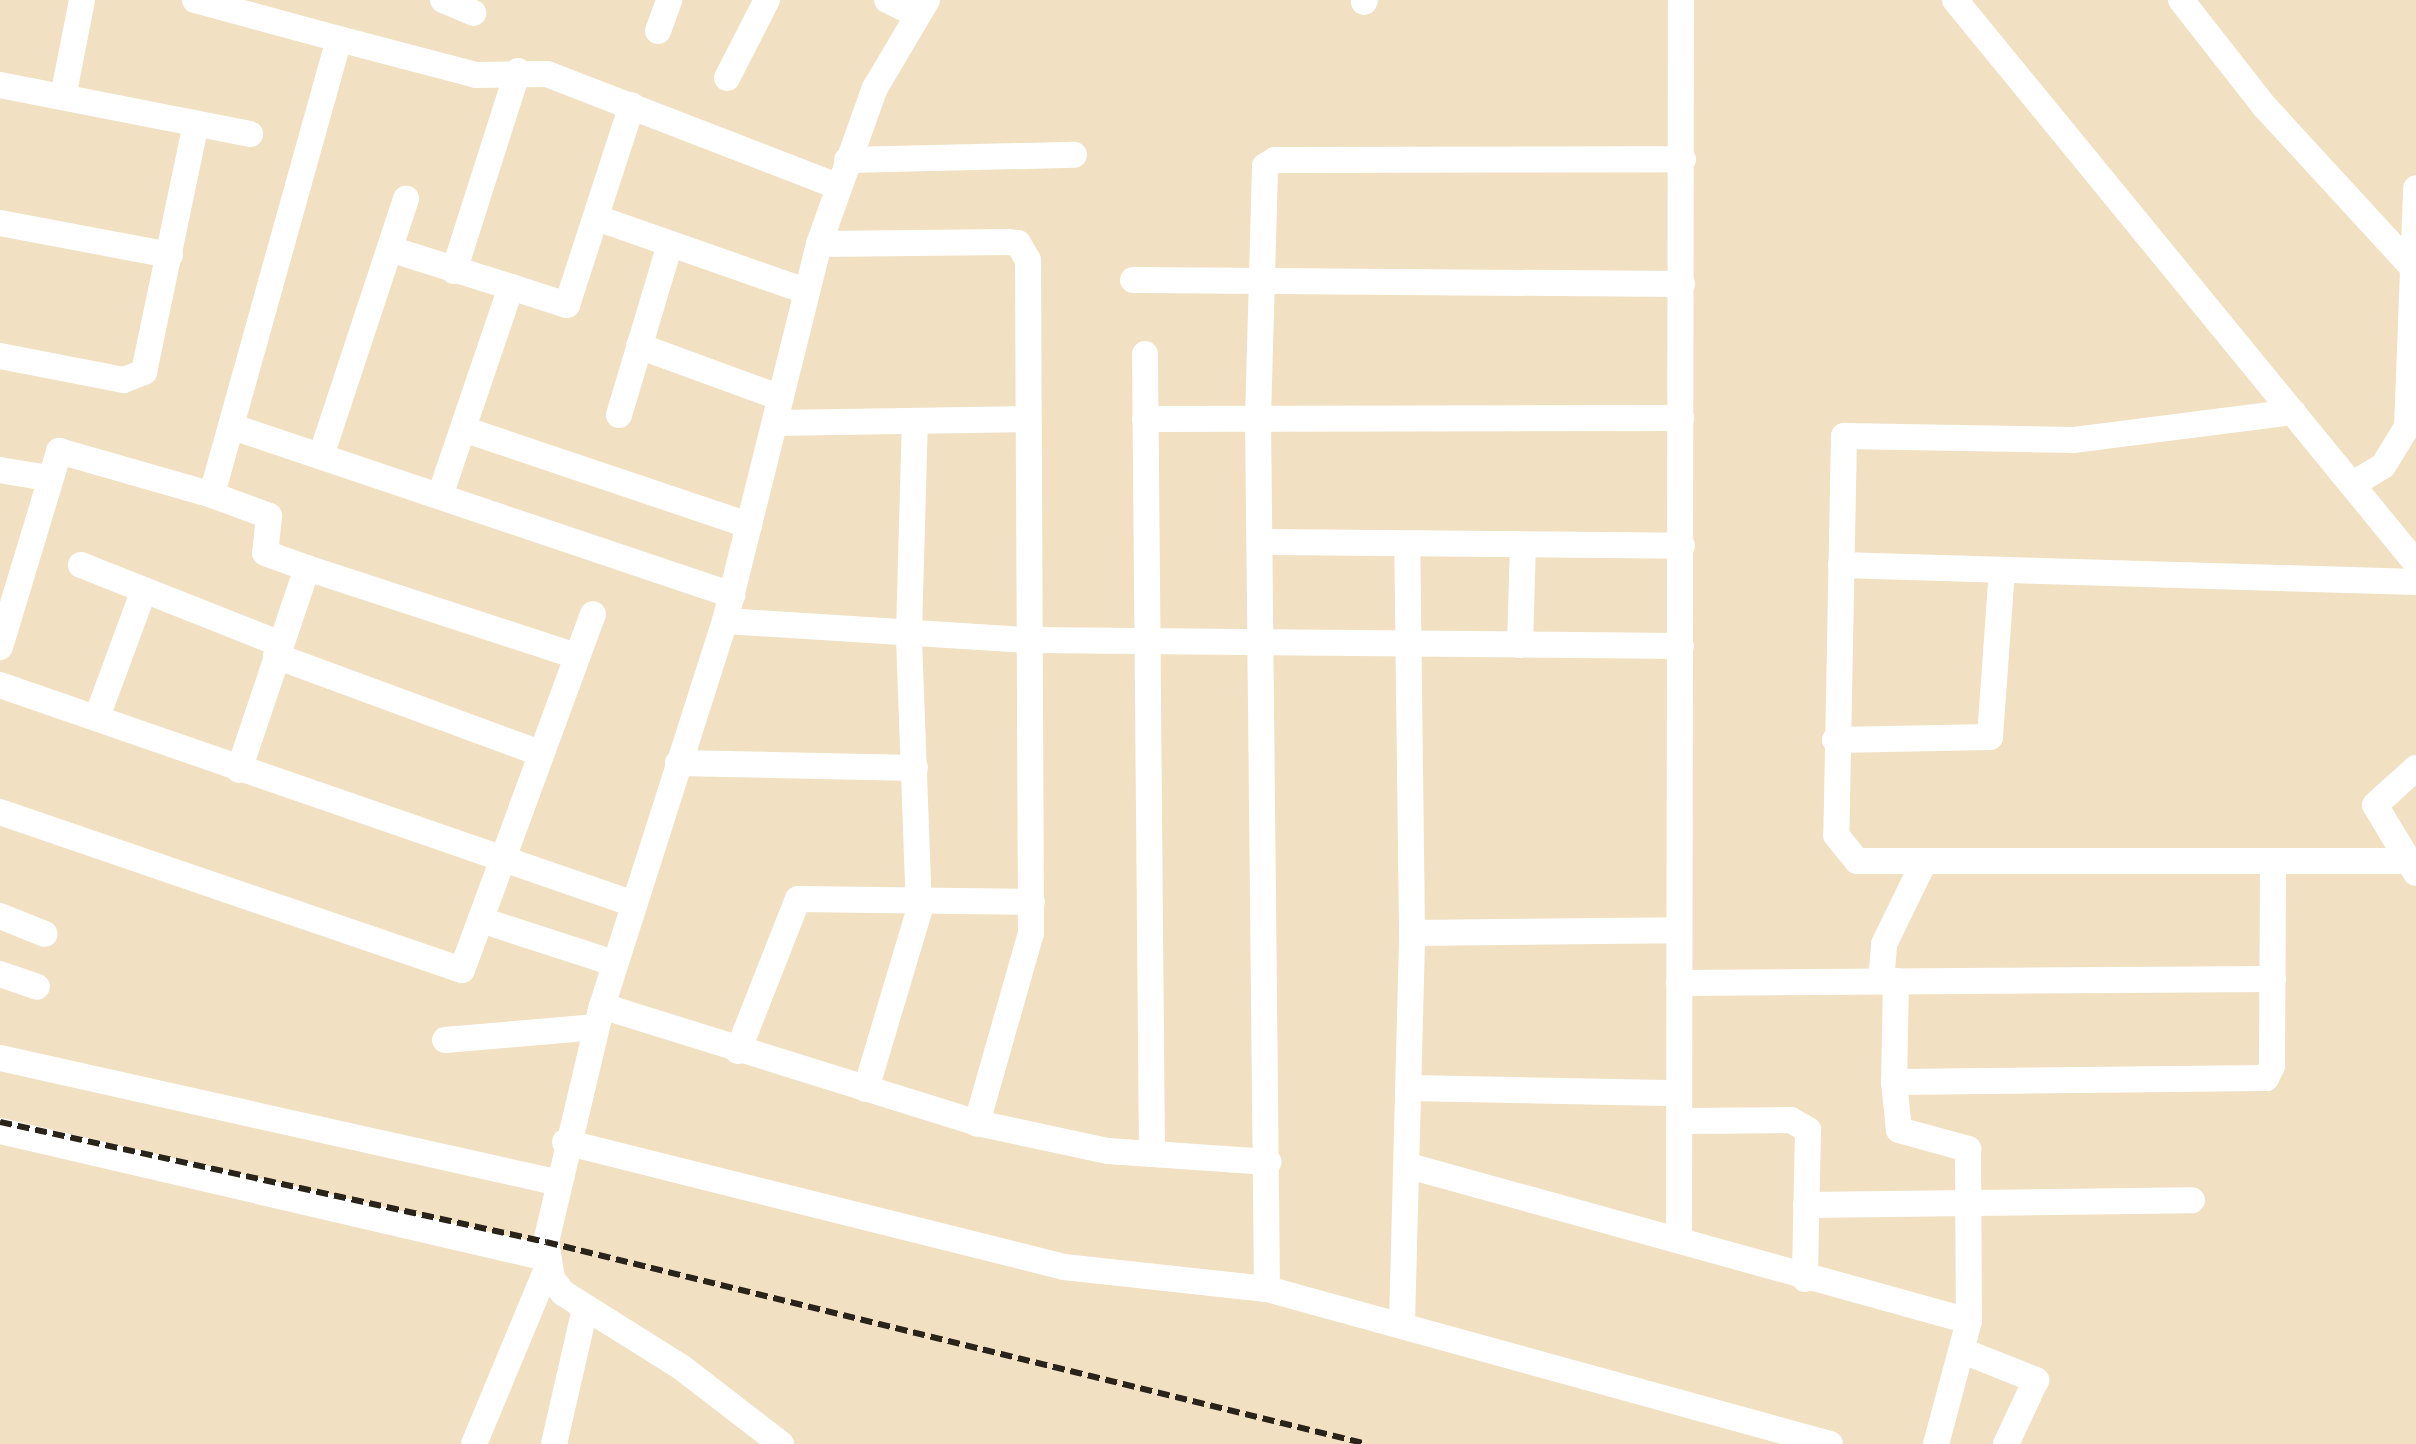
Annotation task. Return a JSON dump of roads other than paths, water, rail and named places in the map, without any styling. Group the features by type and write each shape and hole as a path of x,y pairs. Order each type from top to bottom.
{"street":[{"path":"63,97 82,0"},
{"path":"195,0 476,75 518,71 632,105 838,186"},
{"path":"443,0 473,13"},
{"path":"658,31 669,0"},
{"path":"727,78 767,0"},
{"path":"474,1444 547,1262 555,1182 565,1142 631,903 725,621 819,244 875,88 923,7 887,0"},
{"path":"1679,1240 1681,0"},
{"path":"1955,0 2416,563"},
{"path":"2181,0 2414,271"},
{"path":"212,495 339,39"},
{"path":"454,271 518,71"},
{"path":"0,85 250,134"},
{"path":"390,249 567,305 632,105"},
{"path":"0,356 135,380 148,360 196,124"},
{"path":"847,160 1074,155"},
{"path":"1267,1289 1269,1162 1258,419 1261,283 1269,161 1683,159"},
{"path":"2353,484 2383,466 2407,427 2416,188"},
{"path":"321,456 406,199"},
{"path":"597,218 806,291"},
{"path":"0,223 170,255"},
{"path":"819,244 1018,243 1028,260 1026,419 1032,902 1025,971 977,1123"},
{"path":"619,415 670,244"},
{"path":"1133,280 1682,284"},
{"path":"440,496 511,287"},
{"path":"639,346 778,410 915,423 1026,419"},
{"path":"1145,354 1152,1153"},
{"path":"2293,412 2073,440 1851,432 1842,449 1833,809 1844,854 1857,861 2412,867"},
{"path":"1145,419 1681,418"},
{"path":"866,1089 910,957 919,897 909,632 915,423"},
{"path":"233,427 732,595"},
{"path":"463,429 749,525"},
{"path":"0,647 8,588 55,455 66,451 212,495 269,516 265,553 577,656"},
{"path":"0,470 48,478"},
{"path":"1260,542 1407,546 1682,546"},
{"path":"1402,1323 1409,1166 1412,933 1407,546"},
{"path":"1520,645 1523,546"},
{"path":"81,565 279,650 540,753"},
{"path":"1841,565 2416,582"},
{"path":"239,770 307,568"},
{"path":"1835,740 1990,737 2002,570"},
{"path":"97,717 144,590"},
{"path":"0,812 453,972 462,970 593,614"},
{"path":"725,621 1031,640 1681,646"},
{"path":"0,685 631,903"},
{"path":"678,763 915,768"},
{"path":"2412,867 2375,805 2416,768"},
{"path":"1924,862 1884,944 1899,1130 1968,1149 1969,1321 1936,1444"},
{"path":"1894,1082 2266,1078 2273,979 2273,865"},
{"path":"738,1051 792,903 810,895 1032,902"},
{"path":"0,916 45,934"},
{"path":"481,920 614,963"},
{"path":"1412,933 1678,930"},
{"path":"0,974 37,987"},
{"path":"1679,983 2273,979"},
{"path":"445,1040 599,1017 738,1051 977,1123 1080,1147 1269,1162"},
{"path":"0,1058 555,1182"},
{"path":"1410,1088 1679,1093"},
{"path":"1680,1121 1801,1123 1809,1141 1805,1279"},
{"path":"0,1131 547,1262 563,1293 681,1367 752,1434 781,1444"},
{"path":"565,1142 1064,1267 1267,1289 1402,1323 1830,1444"},
{"path":"1409,1166 1679,1240 1805,1279 1969,1321"},
{"path":"1806,1205 1969,1200 2192,1200"},
{"path":"554,1444 585,1309"},
{"path":"1963,1351 2036,1380 2006,1444"}],"railway":[{"path":"0,1122 546,1242 1367,1444"}]}
